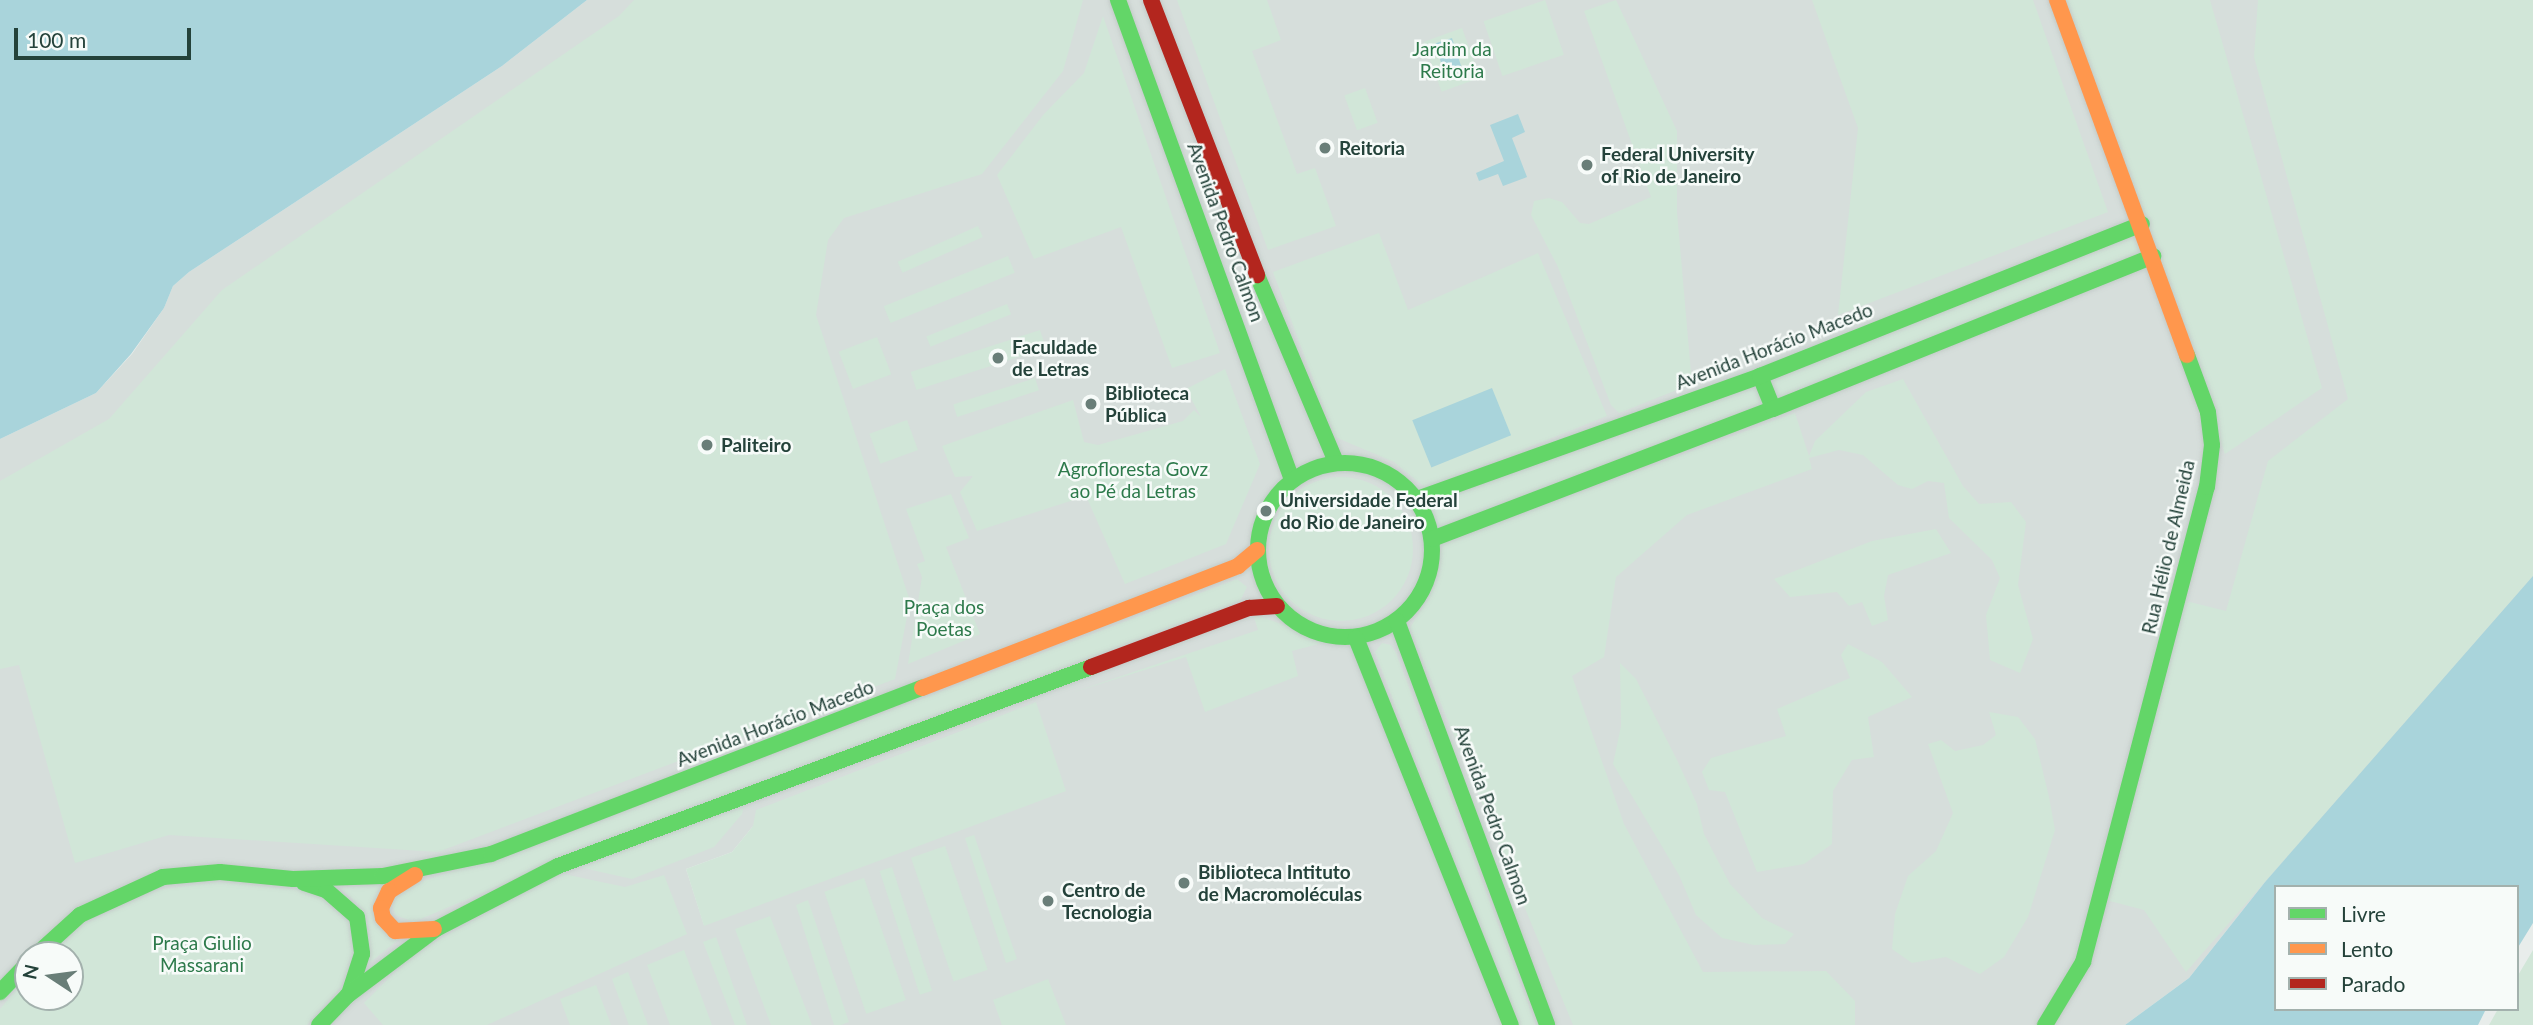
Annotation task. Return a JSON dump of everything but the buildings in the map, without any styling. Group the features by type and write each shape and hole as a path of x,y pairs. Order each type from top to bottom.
{"street":[{"name":"Avenida Pedro Calmon","path":"1118,0 1292,480"},
{"name":"Avenida Pedro Calmon","path":"1151,0 1245,246 1335,462"},
{"name":"Rua Hélio de Almeida","path":"2045,1025 2083,962 2207,487 2212,445 2208,412 2057,0"},
{"name":"Avenida Horácio Macedo","path":"1417,499 1760,376 2141,224"},
{"path":"1432,539 1773,409 2153,256"},
{"path":"1760,376 1773,409"},
{"path":"1335,462 1382,469 1417,499 1432,539 1426,585 1397,621 1356,638 1313,632 1277,606 1262,578 1257,550 1261,524 1273,499 1292,480 1335,462"},
{"name":"Avenida Horácio Macedo","path":"293,879 425,870 501,850 1238,566 1257,550"},
{"path":"318,1025 348,995 436,929 558,866 1249,608 1277,606"},
{"name":"Avenida Pedro Calmon","path":"1397,621 1547,1025"},
{"path":"1356,638 1511,1025"},
{"path":"425,870 388,891 382,908 383,918 395,931 436,929"},
{"path":"51,941 80,915 163,877 220,872 293,879 326,890 357,917 362,954 348,995"},
{"path":"0,992 14,978"}],"shaded area":[{"name":"Universidade Federal do Rio de Janeiro","path":"587,0 2533,0 2533,583 2265,882 2189,978 2125,1025 0,1025 0,439 96,393 132,354 164,308 173,286 189,272 502,66","holes":["753,826 704,925 686,869 732,852"]}],"green space":[{"path":"634,0 1083,0 1063,71 982,174 844,218 828,240 816,315 910,601 895,679 438,852 169,835 75,863 19,665 0,669 0,481 109,419 222,290 619,16"},
{"path":"1177,0 1267,0 1281,40 1252,51 1297,174 1315,168 1336,226 1268,250"},
{"path":"1545,0 1564,55 1502,76 1484,21"},
{"path":"1616,0 1677,131 1677,212 1692,384 1619,413 1611,405 1558,267 1531,215 1534,201 1549,198 1562,202 1580,223 1589,224 1651,197 1584,11"},
{"path":"1812,0 2033,0 2108,212 1838,315 1858,128"},
{"path":"2065,0 2210,0 2322,388 2225,454"},
{"path":"2258,0 2533,0 2533,576 2186,972 2144,910 2106,900 2182,600 2226,611 2268,461 2348,399 2254,57"},
{"path":"1103,16 1220,353 1172,368 1121,227 1034,259 997,175 1044,114 1084,73"},
{"name":"Jardim da Reitoria","path":"1462,28 1480,78 1442,92 1423,42"},
{"path":"1365,88 1378,123 1357,130 1344,96"},
{"path":"2142,224 2153,256 1432,539 1417,499"},
{"path":"978,226 983,237 902,273 898,262"},
{"path":"1379,233 1408,310 1538,253 1607,416 1426,488 1394,462 1335,437 1273,272"},
{"path":"1008,256 1015,273 891,323 884,306"},
{"path":"1007,304 1011,314 930,347 926,337"},
{"path":"1040,330 1046,348 917,390 911,372"},
{"path":"877,337 891,374 853,389 839,352"},
{"name":"Agrofloresta Govz ao Pé da Letras","path":"1225,369 1260,464 1226,544 1125,584 1086,496 977,531 960,492 973,476 955,477 942,446 1073,400 1084,442 1098,445 1183,421 1194,410 1201,417 1186,389"},
{"path":"1035,378 1039,390 957,417 953,405"},
{"path":"1903,379 1963,486 1979,504 2011,502 2026,522 2018,585 2033,639 2020,673 1990,660 1986,615 2000,578 1992,560 1949,518 1944,483 1928,481 1912,489 1898,485 1863,455 1839,450 1809,458 1812,469 1687,515 1616,577 1604,657 1572,676 1624,824 1703,972 1826,971 1855,1001 1855,1025 1573,1025 1410,628 1430,595 1443,543 1795,413 1809,456 1815,441 1866,392"},
{"path":"907,420 918,450 880,464 869,434"},
{"path":"1341,477 1368,483 1392,498 1407,522 1413,549 1407,576 1392,600 1368,615 1341,621 1314,615 1290,600 1275,576 1269,549 1275,522 1290,498 1314,483"},
{"name":"Praça dos Poetas","path":"951,494 969,538 946,547 980,634 908,664 922,577 917,564 925,561 906,509"},
{"path":"1936,529 1951,553 1888,575 1884,596 1888,620 1872,626 1862,602 1849,606 1837,592 1790,597 1774,579 1872,541"},
{"path":"1237,579 1247,587 1240,601 570,855 414,922 395,915 392,903 402,888 565,834"},
{"path":"1253,614 1330,641 1292,651 1298,676 1205,712 1186,657 1071,693 1258,630"},
{"path":"1382,643 1391,645 1396,653 1536,1025 1517,1025 1375,652"},
{"path":"1848,644 1882,662 1912,697 1868,717 1874,757 1852,760 1833,791 1832,844 1804,864 1757,872 1725,792 1709,790 1702,772 1711,758 1786,736 1777,709 1850,678 1841,655"},
{"path":"1620,663 1636,679 1678,762 1697,804 1704,834 1730,884 1762,918 1794,934 1785,944 1754,945 1722,938 1696,915 1679,875 1613,764 1621,726"},
{"path":"1036,702 1066,791 704,926 686,869 732,852 753,826 756,810"},
{"path":"1989,712 2018,717 2035,739 2055,830 2028,917 2004,957 1980,974 1946,957 1912,963 1892,949 1895,914 1908,876 1936,851 1953,813 1928,744 1941,740 1955,751 1983,745 1996,735"},
{"path":"746,799 742,814 714,847 632,879 574,866"},
{"path":"974,835 1017,959 1006,963 965,838"},
{"path":"945,846 988,970 954,982 911,858"},
{"path":"892,867 932,991 920,995 880,871"},
{"path":"559,873 625,887 664,875 687,934 487,1025 383,1025 364,1003 413,954"},
{"path":"864,878 906,1000 866,1014 824,892"},
{"name":"Praça Giulio Massarani","path":"219,882 311,891 345,910 358,941 341,987 307,1025 0,1025 0,1009 14,992 14,1011 84,1011 84,941 64,941 81,925 156,890"},
{"path":"383,884 373,909 402,937 368,964 369,928 356,902 340,888"},
{"path":"808,900 849,1022 841,1025 834,1025 796,905"},
{"path":"770,916 812,1025 771,1025 735,929"},
{"path":"716,937 747,1025 735,1025 703,942"},
{"path":"684,950 712,1025 670,1025 647,965"},
{"path":"2533,950 2533,1025 2489,1025 2497,1011 2519,1011 2519,974"},
{"path":"628,972 648,1025 629,1025 612,979"},
{"path":"1048,979 1066,1025 1002,1025 993,1000"},
{"path":"596,985 611,1025 570,1025 560,999"}],"water":[{"path":"0,0 587,0 502,66 189,272 173,286 164,308 131,354 96,393 0,439"},
{"path":"1452,38 1463,71 1446,77 1435,44"},
{"path":"1518,114 1525,132 1512,138 1527,177 1503,186 1498,174 1479,181 1476,173 1504,161 1490,125"},
{"path":"1492,388 1511,435 1431,468 1412,420"},
{"path":"2533,576 2533,923 2519,946 2519,885 2274,885 2274,1011 2485,1011 2478,1025 2125,1025 2189,978 2265,882"}],"traffic: fast":[{"path":"1118,0 1292,480"},
{"path":"1417,499 1760,376 2142,224"},
{"path":"1432,539 1773,409 2153,256"},
{"path":"1257,275 1336,462"},
{"path":"2045,1025 2083,962 2207,487 2212,445 2208,412 2187,355"},
{"path":"1760,376 1773,409"},
{"path":"1345,463 1378,469 1407,488 1426,517 1432,550 1426,583 1407,612 1378,631 1345,637 1312,631 1283,612 1264,583 1258,550 1264,517 1283,488 1312,469 1345,463"},
{"path":"1397,621 1547,1025"},
{"path":"1356,638 1511,1025"},
{"path":"319,1025 348,995 436,929 558,866 1091,667"},
{"path":"51,941 80,915 163,877 220,872 293,879 383,876 491,854 922,688"},
{"path":"304,883 326,890 357,917 362,954 349,994"},
{"path":"0,992 14,978"}],"traffic: slow":[{"path":"2057,0 2187,355"},
{"path":"922,688 1238,566 1257,550"},
{"path":"415,875 389,891 381,908 383,918 395,931 434,929"}],"traffic: jam":[{"path":"1151,0 1257,275"},
{"path":"1091,667 1249,608 1277,606"}],"place":[{"name":"Reitoria","path":"1325,148"},
{"name":"Federal University of Rio de Janeiro","path":"1587,165"},
{"name":"Faculdade de Letras","path":"998,358"},
{"name":"Biblioteca Pública","path":"1091,404"},
{"name":"Paliteiro","path":"707,445"},
{"name":"Universidade Federal do Rio de Janeiro","path":"1266,511"},
{"name":"Biblioteca Intituto de Macromoléculas","path":"1184,883"},
{"name":"Centro de Tecnologia","path":"1048,901"}]}
